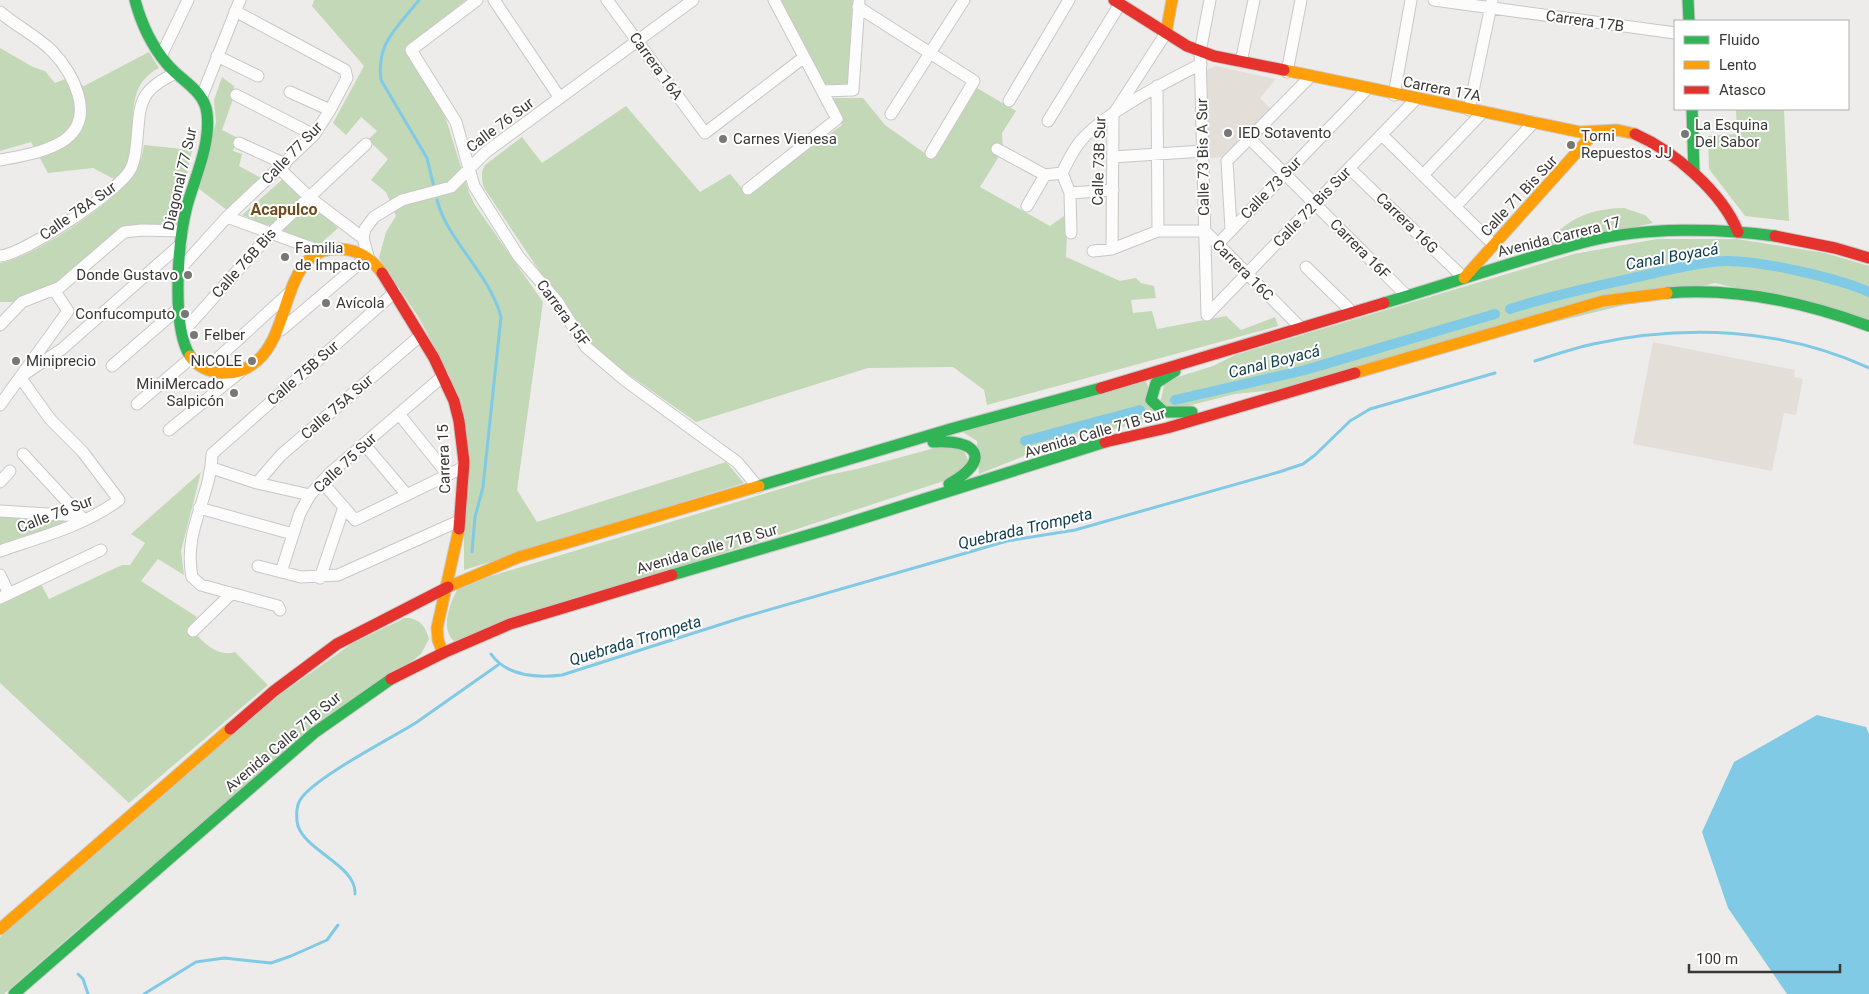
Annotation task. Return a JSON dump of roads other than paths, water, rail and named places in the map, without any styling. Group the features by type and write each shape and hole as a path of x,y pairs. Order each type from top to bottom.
{"main road":[{"name":"Calle 73B Sur","path":"1166,33 1172,0"},
{"path":"1688,0 1689,20"},
{"path":"134,2 161,56 176,73 202,96"},
{"name":"Carrera 17A","path":"1117,2 1166,33 1200,58 1242,62 1394,95 1534,122 1594,132 1623,130 1640,135 1694,173 1720,197 1732,215 1738,232"},
{"name":"Diagonal 77 Sur","path":"191,358 182,332 179,308 181,244 182,231 207,128 206,108 202,96"},
{"path":"1692,110 1694,173"},
{"name":"Calle 71 Bis Sur","path":"1464,278 1589,141 1594,132"},
{"name":"Avenida Carrera 17","path":"1464,278 1575,245 1618,236 1667,231 1738,232 1826,245 1869,258"},
{"path":"191,358 206,369 223,373 241,371 262,358 281,330 290,293 300,268 306,260 320,251 348,248 368,256"},
{"name":"Carrera 15","path":"368,256 395,292 443,376 457,412 462,468 459,521 448,586 437,628 438,640 443,653"},
{"path":"0,929 296,674 354,634 448,586 519,557 882,451 954,428 1045,405 1464,278"},
{"name":"Avenida Calle 71B Sur","path":"14,994 314,733 367,694 398,675 502,627 548,611 1098,444 1167,428 1619,298 1707,290 1745,293 1800,302 1869,326"},
{"path":"1223,351 1162,378 1153,388 1151,400 1158,410 1169,414 1241,406"},
{"path":"882,451 953,440 966,444 974,457 973,466 963,477 889,509"}],"street":[{"path":"161,56 188,0"},
{"name":"Carrera 15F","path":"476,0 411,50 456,122 474,186 520,258 557,301 586,347 626,381 737,462 758,487"},
{"path":"494,0 560,98"},
{"name":"Carrera 16A","path":"607,0 705,132 803,58"},
{"name":"Calle 76 Sur","path":"363,238 365,229 374,217 393,204 451,187 460,181 468,169 486,152 693,0"},
{"path":"748,189 837,119 803,58 774,0"},
{"path":"891,114 932,54 964,0"},
{"path":"1009,101 1069,0"},
{"name":"Calle 73 Bis A Sur","path":"1207,315 1200,58 1210,0"},
{"path":"1242,62 1254,0"},
{"path":"1287,72 1301,0"},
{"path":"1394,95 1411,0"},
{"name":"Carrera 17B","path":"1434,0 1491,4 1674,33"},
{"path":"1048,121 1117,2"},
{"path":"822,91 853,90 859,4"},
{"path":"859,4 974,81 931,152"},
{"path":"1469,110 1491,4"},
{"path":"202,96 237,5"},
{"name":"Calle 77 Sur","path":"180,269 227,217 314,135 347,78 345,70 237,5"},
{"path":"0,12 52,51 65,67 76,90 80,105 80,118 75,130 66,139 33,153 0,160"},
{"name":"Calle 73B Sur","path":"1112,249 1113,115 1166,33"},
{"path":"218,56 258,76"},
{"path":"1062,173 1079,143 1094,129 1200,58"},
{"name":"Calle 78A Sur","path":"0,256 18,251 69,220 124,178 134,164 140,110 144,98 156,82 176,73"},
{"path":"1231,229 1227,162 1310,77"},
{"path":"1157,86 1158,231"},
{"name":"Calle 73 Sur","path":"1217,245 1367,89"},
{"path":"290,92 330,110"},
{"path":"236,95 314,135"},
{"name":"Calle 72 Bis Sur","path":"1207,315 1416,99"},
{"path":"1423,175 1483,112"},
{"path":"1455,207 1534,122"},
{"path":"1382,135 1494,245"},
{"name":"Carrera 16F","path":"1250,139 1406,296"},
{"path":"239,143 282,166 310,198 363,238 368,256 281,330"},
{"name":"Calle 76B Bis","path":"182,332 271,233 366,144"},
{"path":"997,149 1045,175 1062,173"},
{"path":"1113,157 1203,151"},
{"name":"Carrera 16G","path":"1349,168 1464,278"},
{"path":"1062,173 1070,193 1072,233"},
{"path":"1027,206 1045,175"},
{"path":"1070,193 1113,190"},
{"path":"227,217 320,251"},
{"path":"0,325 22,302 54,290 124,232 142,230 182,231"},
{"name":"Carrera 16C","path":"1093,251 1112,249 1158,231 1205,231 1300,327"},
{"path":"20,377 62,349 181,244"},
{"path":"1306,267 1352,312"},
{"path":"0,405 68,311 54,290"},
{"name":"Calle 75B Sur","path":"212,468 212,454 395,292"},
{"path":"206,369 290,293"},
{"path":"112,366 179,308"},
{"name":"Calle 75A Sur","path":"257,482 281,455 420,336"},
{"path":"137,404 191,358"},
{"path":"169,430 241,371"},
{"name":"Calle 75 Sur","path":"280,572 300,513 310,495 364,444 443,376"},
{"name":"Calle 76 Sur","path":"0,551 104,511 118,500 82,451 50,419 20,377"},
{"path":"399,414 448,475"},
{"path":"364,444 407,495"},
{"path":"23,454 82,518"},
{"path":"280,610 278,606 201,585 192,577 189,556 199,508 212,468 257,482 310,495"},
{"path":"322,482 355,520 462,468"},
{"path":"0,482 10,470"},
{"path":"320,578 344,507"},
{"path":"199,508 293,534"},
{"path":"0,511 82,518"},
{"path":"258,566 301,577 320,578 347,573 459,521"},
{"path":"0,575 4,596 100,550"},
{"path":"193,631 231,594"}],"water":[{"path":"1817,715 1866,727 1869,734 1869,994 1787,994 1728,908 1702,832 1734,762"}],"waterway":[{"name":"Quebrada Trompeta","path":"419,0 396,27 385,45 380,67 381,80 427,158 434,187"},
{"name":"Quebrada Trompeta","path":"437,200 450,230 487,286 501,317 483,487 475,517 472,552"},
{"name":"Canal Boyacá","path":"1510,309 1559,295 1673,269 1725,261 1757,263 1798,271 1838,281 1869,292"},
{"name":"Canal Boyacá","path":"1175,400 1305,370 1495,314"},
{"path":"1535,361 1586,346 1628,338 1698,332 1768,338 1803,345 1869,368"},
{"name":"Quebrada Trompeta","path":"491,654 498,662 514,672 533,676 562,675 744,617 1007,541 1075,530 1279,472 1303,464 1350,421 1370,409 1495,373"},
{"name":"Canal Boyacá","path":"1025,441 1140,410"},
{"path":"355,894 353,884 348,875 303,835 297,820 297,809 300,800 308,791 336,770 417,722 498,665"},
{"path":"144,994 196,962 224,958 271,963 291,956 327,940 338,925"},
{"path":"78,974 83,979 88,994"}],"place":[{"name":"IED Sotavento","path":"1228,133"},
{"name":"La Esquina Del Sabor","path":"1685,134"},
{"name":"Carnes Vienesa","path":"723,139"},
{"name":"Torni Repuestos JJ","path":"1571,145"},
{"name":"Familia de Impacto","path":"285,257"},
{"name":"Donde Gustavo","path":"188,275"},
{"name":"Avícola","path":"326,303"},
{"name":"Confucomputo","path":"185,314"},
{"name":"Felber","path":"194,335"},
{"name":"Miniprecio","path":"16,361"},
{"name":"NICOLE","path":"252,361"},
{"name":"MiniMercado Salpicón","path":"234,393"}],"district":[{"name":"Acapulco","path":"284,209"}]}
